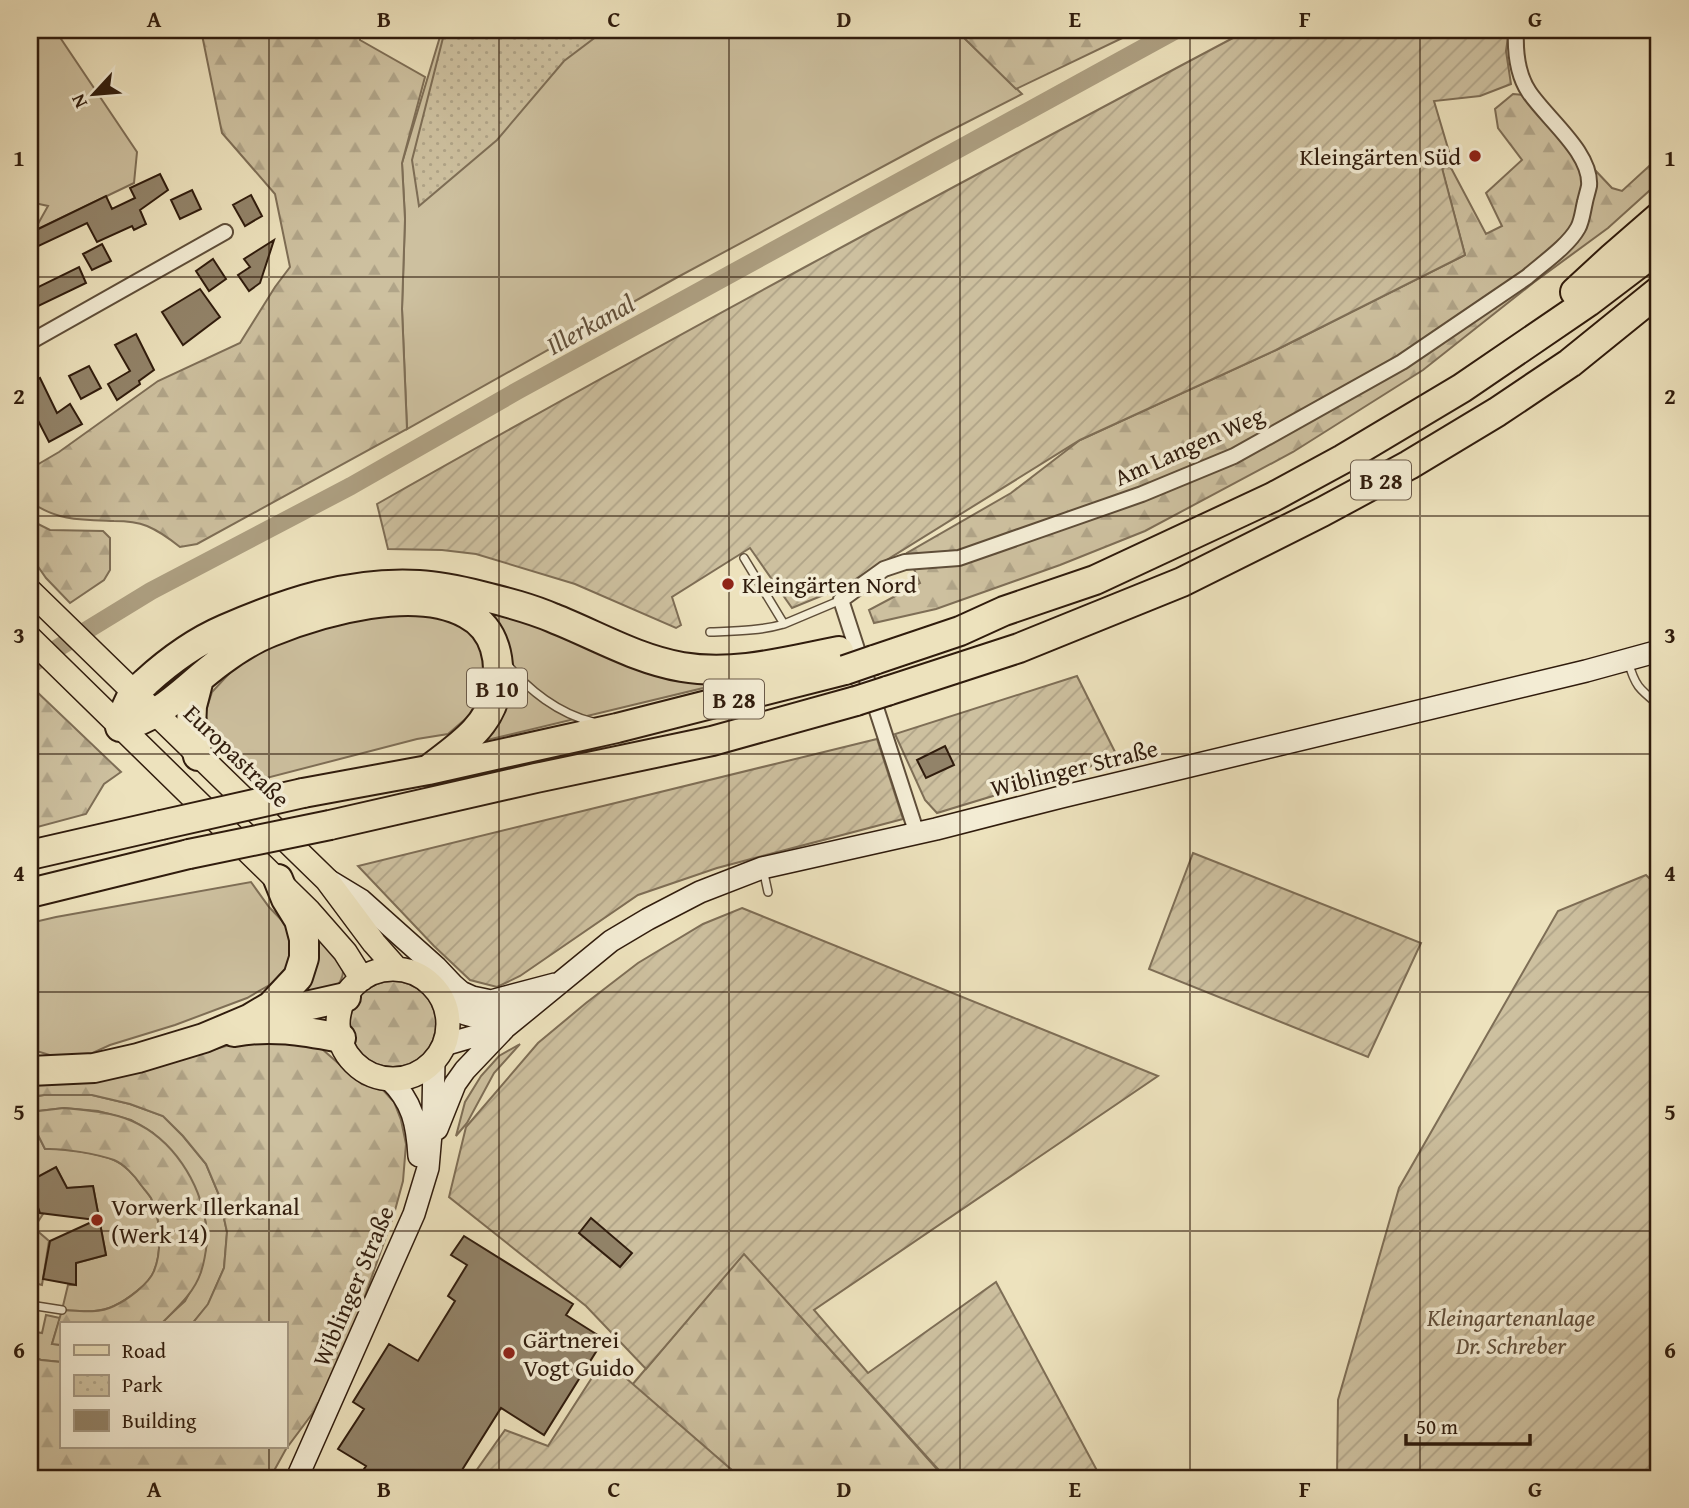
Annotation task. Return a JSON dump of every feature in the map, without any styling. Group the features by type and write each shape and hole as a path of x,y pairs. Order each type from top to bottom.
{"highway":[{"path":"1505,359 1659,216"},
{"name":"B 28","path":"428,770 617,728 872,651 960,631 1004,611 1095,580 1273,497 1343,460 1462,388 1588,302 1659,248"},
{"name":"B 28","path":"102,876 189,854 712,741 856,701 1019,648 1182,582 1409,465 1497,412 1570,363 1659,291"},
{"path":"1570,363 1659,315"},
{"path":"120,727 134,693 180,654 210,636 291,602 370,586 422,585 505,602 552,617 625,650 682,667 747,669 842,660"},
{"name":"B 10","path":"30,855 303,793 428,770 472,735 487,717 496,694 499,659 486,630 472,616 460,610 433,602 398,601 338,611 270,632 219,662 155,714 120,727"},
{"path":"198,756 191,728 192,706 199,679"},
{"path":"30,893 102,876"},
{"path":"30,911 102,876"},
{"path":"249,1019 271,1006 289,988 298,977 304,958 304,939 299,920 278,879"},
{"path":"30,1071 94,1069 138,1058 204,1038 249,1019 354,988"},
{"path":"204,1038 275,1028 341,1038"},
{"path":"30,1058 61,1070"}],"main road":[{"name":"Europastraße","path":"34,596 327,880 397,969"},
{"path":"30,638 309,911 339,944 354,988"},
{"name":"Wiblinger Straße","path":"297,1478 414,1214 428,1168 439,1053 506,1027 611,941 700,892 762,868 917,834 1659,651"},
{"path":"327,880 361,900 461,992 472,997 491,1001 561,983"},
{"path":"397,969 413,972 437,991 445,1004 448,1032 439,1053 421,1072 389,1079 376,1076 354,1062 346,1051 338,1024 340,1010 354,988 373,973 397,969"},
{"name":"Wiblinger Straße","path":"445,1004 460,1014 476,1018 534,1006"},
{"path":"430,1147 456,1084 476,1057 506,1027"},
{"name":"Wiblinger Straße","path":"389,1079 406,1098 417,1129 420,1190"}],"street":[{"name":"Am Langen Weg","path":"841,600 884,569 905,562 959,558 1142,494 1234,456 1402,362 1542,264 1579,226 1589,185 1586,167 1575,148 1528,91 1516,53 1516,30"},
{"path":"30,342 225,232"},
{"path":"841,600 917,834"}],"lane":[{"path":"744,558 784,624"},
{"path":"710,632 769,628 841,600"},
{"path":"496,651 532,690 555,706 580,719 617,728"},
{"path":"1628,660 1634,681 1659,705"},
{"path":"762,868 768,892"},
{"path":"30,1305 62,1310"}],"green space":[{"path":"30,30 55,30 137,152 134,183 34,231 48,206 30,202"},
{"path":"201,30 360,30 360,40 425,77 402,163 405,219 402,309 407,429 197,544 180,547 143,525 70,518 40,508 30,501 30,469 59,452 158,381 240,343 290,267 275,194 222,133"},
{"path":"442,30 956,30 1022,94 676,278 407,429 402,309 405,219 402,163"},
{"path":"445,30 605,30 564,61 497,140 419,206 412,160"},
{"path":"956,30 1139,30 1016,89"},
{"path":"1248,30 1509,30 1506,51 1511,84 1480,96 1434,101 1450,155 1442,168 1465,255 1276,350 1080,440 843,587 792,608 750,548 672,597 681,625 676,628 575,584 476,554 388,549 377,504 702,323"},
{"path":"1513,94 1524,95 1612,188 1622,191 1659,157 1659,182 1608,228 1423,370 1293,452 1145,531 1060,565 936,609 874,623 869,610 920,583 907,553 1011,493 1080,440 1276,350 1465,255 1442,169 1450,166 1486,234 1502,226 1486,193 1522,160 1498,128 1495,109"},
{"path":"30,520 50,530 103,531 110,538 110,570 104,580 70,603 46,578 30,555"},
{"path":"471,604 724,683 487,740 481,735 500,707"},
{"path":"394,608 461,621 481,646 488,681 470,715 448,734 417,739 255,781 236,763 211,730 205,714 212,692 237,665 272,642"},
{"path":"1077,676 1118,758 937,813 925,800 895,734"},
{"path":"35,690 121,772 104,784 86,814 30,829 30,695"},
{"path":"877,739 903,819 717,868 638,895 520,976 497,987 470,980 358,866"},
{"path":"1193,853 1421,943 1368,1057 1149,969"},
{"name":"Kleingartenanlage Dr. Schreber","path":"1646,875 1659,888 1659,1478 1337,1478 1338,1400 1399,1188 1558,911"},
{"path":"251,882 269,907 293,932 291,966 280,979 247,998 175,1025 110,1045 86,1056 56,1057 30,1049 30,923"},
{"path":"742,908 1158,1076 814,1310 868,1373 996,1282 1101,1478 946,1478 744,1254 646,1369 586,1306 449,1197 466,1127 538,1043 638,963 703,924"},
{"path":"309,920 339,959 342,978 333,992 288,998"},
{"path":"385,981 401,981 424,993 433,1007 436,1024 433,1041 424,1055 401,1067 385,1067 369,1060 357,1048 350,1032 350,1016 357,1000 369,988"},
{"path":"272,1040 322,1049 362,1084 383,1090 394,1102 406,1144 403,1181 394,1214 353,1330 315,1410 287,1448 287,1322 194,1322 208,1304 224,1268 227,1232 219,1195 206,1164 163,1116 130,1104 92,1095 30,1097 30,1080 124,1075 240,1042"},
{"path":"520,1044 494,1073 467,1123 456,1136 465,1102 481,1076 499,1056"},
{"path":"92,1095 130,1104 163,1116 206,1164 219,1195 227,1232 224,1268 208,1305 194,1322 162,1322 185,1301 200,1274 208,1239 203,1206 153,1133 131,1120 98,1111 64,1108 30,1112 30,1097"},
{"path":"64,1108 98,1112 132,1121 147,1129 172,1150 191,1178 198,1193 206,1225 203,1265 194,1287 163,1322 60,1322 60,1345 52,1344 62,1310 102,1310 125,1300 143,1286 157,1263 158,1224 149,1194 125,1167 114,1160 99,1156 70,1150 45,1149 30,1119 30,1112"},
{"path":"30,1119 45,1149 99,1155 114,1160 136,1178 151,1198 157,1215 159,1234 154,1271 137,1291 108,1309 62,1310 68,1285 76,1285 76,1263 106,1255 93,1186 67,1188 56,1167 30,1181"},
{"path":"30,1185 40,1213 43,1214 34,1228 49,1241 42,1285 30,1282"},
{"path":"744,1253 946,1478 741,1478 632,1385"},
{"path":"46,1315 60,1318 52,1344 60,1345 60,1362 30,1356 30,1331 42,1333"},
{"path":"30,1356 60,1362 60,1448 287,1448 270,1478 30,1478"},
{"path":"604,1359 741,1478 471,1478 505,1430 548,1446"}],"building":[{"path":"160,174 168,190 140,210 146,224 134,230 132,226 97,242 87,223 30,250 30,233 106,196 112,209 135,198 130,188"},
{"path":"192,190 201,209 180,219 171,200"},
{"path":"251,195 262,216 245,226 233,205"},
{"path":"274,240 260,283 249,291 238,275 250,267 244,259"},
{"path":"102,244 111,261 92,270 83,254"},
{"path":"213,259 226,279 209,291 196,271"},
{"path":"79,267 86,283 30,310 30,291"},
{"path":"200,289 220,317 183,345 162,312"},
{"path":"136,334 154,370 117,400 108,384 130,371 115,345"},
{"path":"89,366 101,388 81,399 69,376"},
{"path":"40,378 57,413 70,404 82,424 49,442 30,405 30,384"},
{"path":"945,746 954,765 926,778 917,760"},
{"path":"56,1167 67,1188 93,1186 106,1255 76,1263 76,1285 43,1279 50,1241 96,1220 40,1213 30,1181"},
{"path":"591,1218 632,1253 620,1267 579,1233"},
{"name":"Gärtnerei Vogt Guido","path":"464,1236 573,1304 566,1315 604,1339 544,1435 501,1408 457,1478 358,1478 366,1466 338,1449 364,1409 353,1402 389,1344 418,1361 455,1301 448,1296 467,1265 451,1255"}],"waterway":[{"name":"Illerkanal","path":"30,665 151,591 351,486 517,391 1176,30"}],"place":[{"name":"Kleingärten Süd","path":"1475,156"},
{"name":"Kleingärten Nord","path":"728,584"},
{"name":"Vorwerk Illerkanal (Werk 14)","path":"97,1220"},
{"name":"Gärtnerei Vogt Guido","path":"509,1353"}]}
